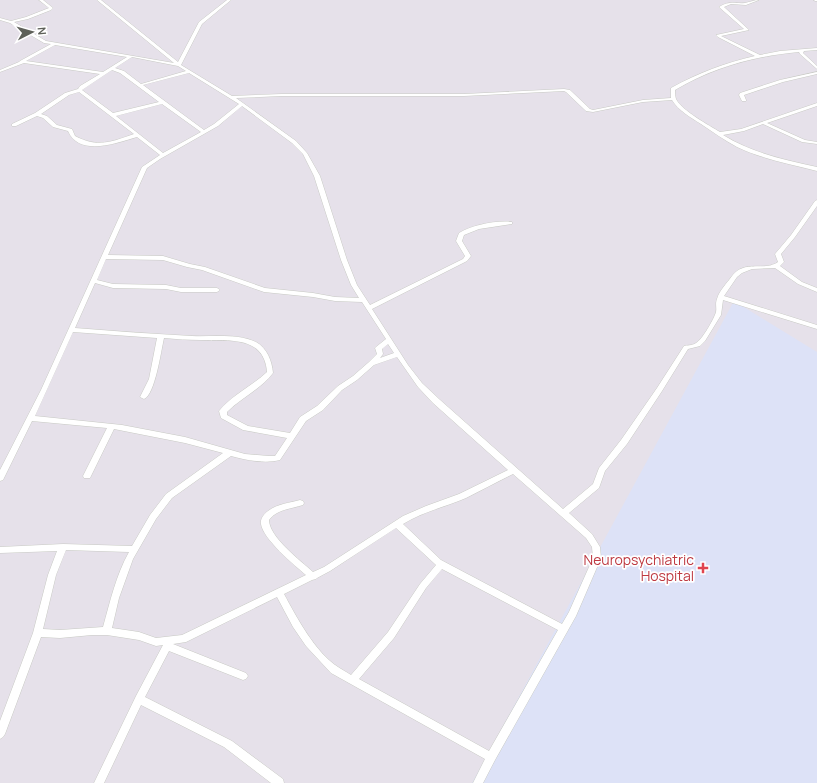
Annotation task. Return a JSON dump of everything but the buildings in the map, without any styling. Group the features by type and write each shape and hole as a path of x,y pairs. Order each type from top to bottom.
{"street":[{"path":"11,22 27,18 51,8 41,0"},
{"path":"99,0 179,65 242,104 294,142 309,158 317,176 344,260 354,285 398,354 420,385 436,401 589,536 596,547 597,558 573,613 491,757 478,783"},
{"path":"179,65 200,22 229,0"},
{"path":"757,0 746,4 730,3 721,7 747,30 718,35 759,56"},
{"path":"1,19 11,22 45,42 179,65"},
{"path":"0,71 54,44"},
{"path":"817,49 759,56 726,65 673,89 672,96 682,109 741,146 759,153 817,169"},
{"path":"802,50 801,53 803,57"},
{"path":"787,52 803,57 817,68"},
{"path":"14,125 37,114 67,94 80,90 82,87 131,56"},
{"path":"20,62 104,73"},
{"path":"0,66 10,67"},
{"path":"112,68 122,72 204,132"},
{"path":"140,85 189,72"},
{"path":"744,100 741,95 755,89 817,73"},
{"path":"80,90 163,155"},
{"path":"230,97 464,95 564,90 568,91 588,110 594,111 643,101 673,99"},
{"path":"112,115 162,102"},
{"path":"0,478 30,418 145,167 204,132 224,119 242,104"},
{"path":"720,134 742,130 817,104"},
{"path":"37,114 45,117 55,126 70,130 73,137 90,145 102,145 137,135"},
{"path":"764,123 798,138 817,143"},
{"path":"563,514 596,486 602,470 624,442 686,347 698,346 702,342 719,314 719,302 721,297 742,270 776,266 781,262 778,254 793,236 817,202"},
{"path":"369,308 465,260 468,256 459,241 461,234 464,232 478,226 510,223"},
{"path":"105,257 163,258 189,266 203,268 264,290 313,295 335,300 363,300"},
{"path":"776,266 800,283 817,290"},
{"path":"93,281 113,286 166,287 181,290 217,290"},
{"path":"721,297 817,327"},
{"path":"71,330 240,340 252,343 261,348 270,368 270,374 228,406 223,411 224,416 246,428 291,436"},
{"path":"144,397 152,379 161,336"},
{"path":"30,418 112,426 185,440 229,453 258,459 277,458 304,419 320,408 340,388 355,378 371,364 380,354 378,348 389,340"},
{"path":"371,364 398,354"},
{"path":"87,476 112,426"},
{"path":"107,631 115,598 134,549 153,517 169,496 229,453"},
{"path":"99,783 139,699 168,644 183,640 327,569 418,512 456,498 514,470"},
{"path":"300,503 276,510 268,515 264,521 264,526 273,538 313,576"},
{"path":"397,524 441,564 564,628"},
{"path":"0,550 62,548 134,549"},
{"path":"0,734 38,633 52,575 62,548"},
{"path":"353,680 391,635 423,586 441,564"},
{"path":"279,593 292,619 319,656 334,670 491,757"},
{"path":"38,633 60,634 92,630 138,636 168,644 244,676"},
{"path":"139,699 228,744 279,783"}],"shaded area":[{"name":"Neuropsychiatric Hospital","path":"734,301 817,352 817,783 472,783"}],"place":[{"name":"Neuropsychiatric Hospital","path":"703,568"}]}
